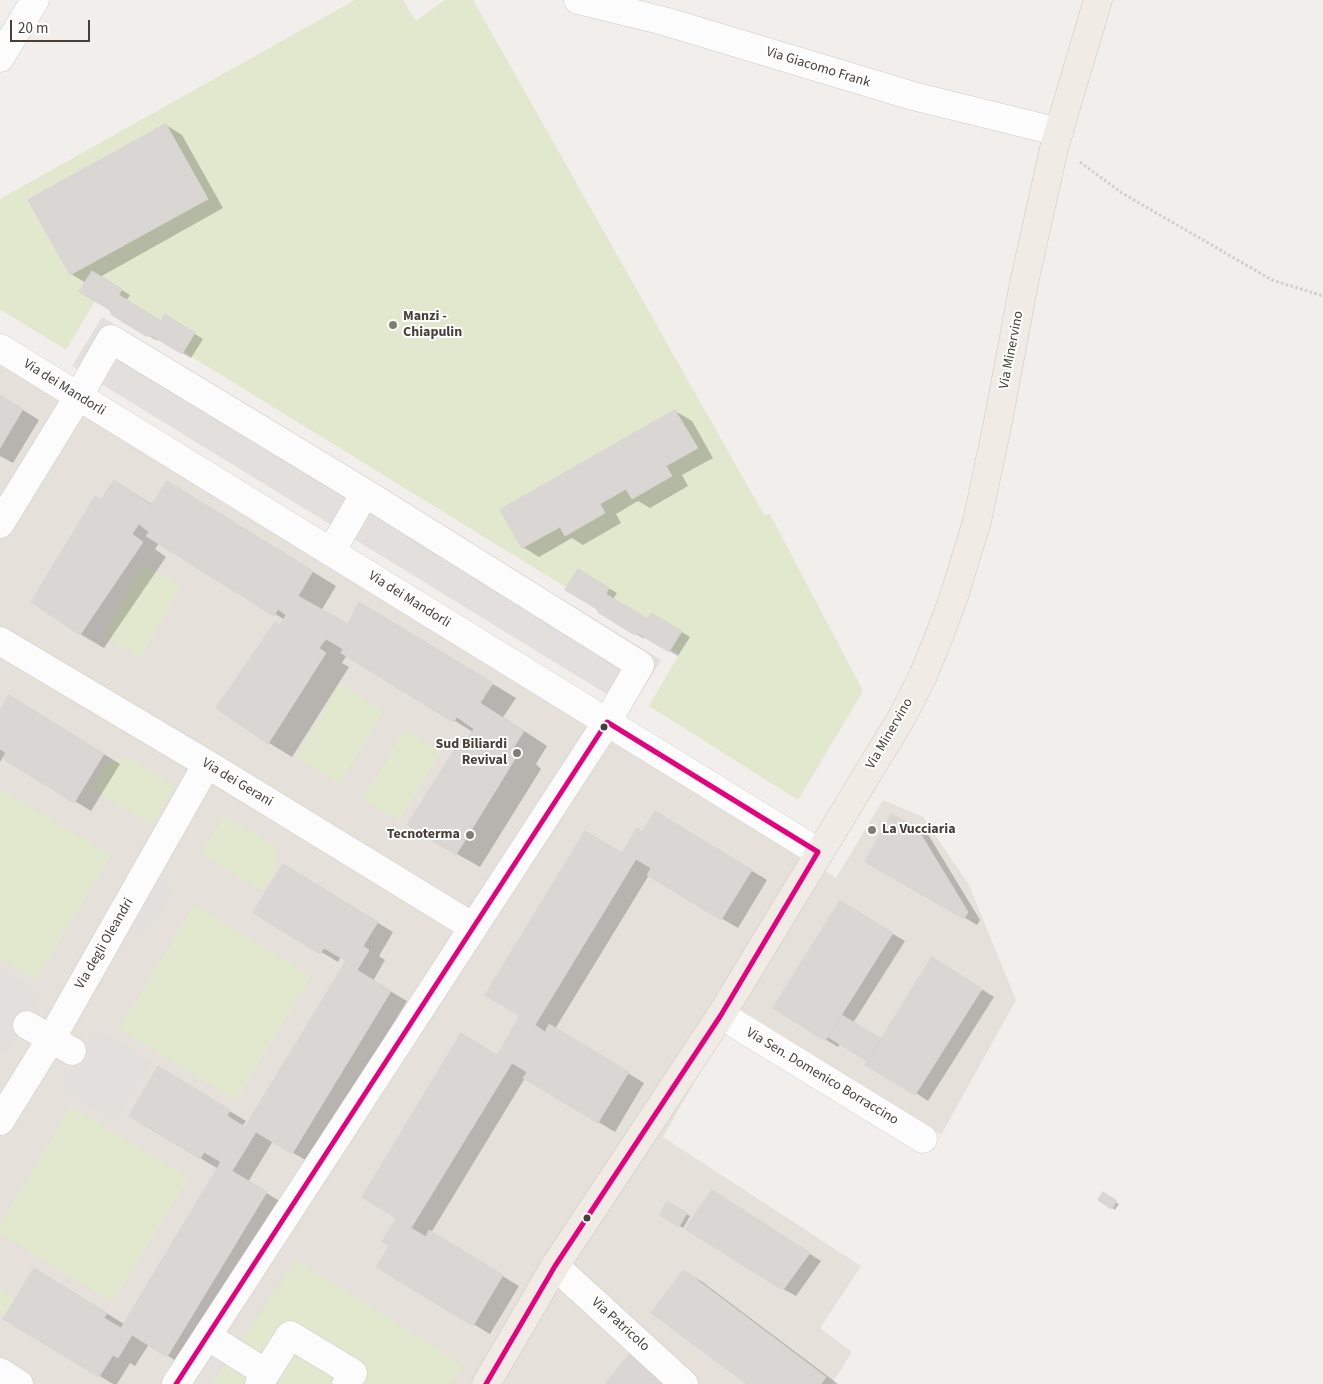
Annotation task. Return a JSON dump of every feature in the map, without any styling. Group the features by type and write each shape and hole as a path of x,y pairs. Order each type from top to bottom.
{"main road":[{"name":"Via Minervino","path":"486,1384 555,1266 721,1015 818,852 902,717 923,676 955,593 977,521 1024,283 1057,138 1098,0"}],"street":[{"path":"0,58 35,0"},
{"name":"Via Giacomo Frank","path":"578,0 664,21 1057,138"},
{"path":"0,524 111,339 365,493 640,665 607,722 176,1384"},
{"name":"Via dei Mandorli","path":"0,348 818,852"},
{"path":"330,552 365,493"},
{"name":"Via dei Gerani","path":"0,641 474,927"},
{"name":"Via degli Oleandri","path":"0,1122 61,1045 206,764"},
{"name":"Via Sen. Domenico Borraccino","path":"721,1015 923,1139"},
{"path":"27,1025 61,1045"},
{"name":"Via Patricolo","path":"555,1266 684,1384"},
{"path":"207,1336 263,1378 290,1334 352,1373 346,1384"},
{"path":"0,1372 19,1384"}],"path":[{"path":"1057,138 1122,192 1272,280 1323,296"}],"shaded area":[{"path":"102,317 661,660 631,709 72,366"},
{"path":"0,362 836,878 883,800 923,817 969,885 1016,1000 941,1135 737,1007 663,1137 861,1266 820,1328 852,1352 832,1384 0,1384"},
{"path":"162,875 172,893 142,937 132,922"},
{"path":"0,970 40,994 5,1052 0,1049"},
{"path":"96,1030 150,1062 114,1120 61,1088"}],"green space":[{"name":"Manzi - Chiapulin","path":"355,0 403,0 416,21 445,0 473,0 764,515 770,514 863,691 798,800 649,706 679,654 671,650 669,652 639,634 633,634 599,613 567,588 184,352 182,354 152,336 146,336 112,315 109,310 95,301 66,350 0,309 0,199"},
{"path":"143,565 181,586 141,658 103,636"},
{"path":"339,684 384,711 340,784 296,757"},
{"path":"405,730 441,751 399,821 363,799"},
{"path":"127,757 176,786 152,825 91,788 105,764"},
{"path":"0,789 111,855 36,980 0,958"},
{"path":"224,815 277,847 277,867 262,891 201,854"},
{"path":"194,905 311,976 236,1100 119,1029"},
{"path":"71,1107 188,1178 113,1302 0,1234 0,1224"},
{"path":"296,1260 463,1365 451,1384 212,1384"},
{"path":"0,1290 15,1299 4,1316 0,1314"}],"building":[{"path":"166,124 208,199 70,275 28,200"},
{"path":"92,271 122,289 119,295 161,321 165,314 195,333 182,354 152,336 146,336 112,315 110,310 79,292"},
{"path":"0,395 23,409 0,448"},
{"path":"675,410 698,448 666,466 672,476 632,499 626,489 600,504 605,513 565,536 560,527 522,548 500,510"},
{"path":"114,480 151,505 167,481 313,571 298,596 348,624 359,602 493,683 480,703 524,731 512,750 518,754 456,855 407,825 463,736 467,739 474,729 457,717 453,722 341,653 343,649 326,639 319,648 326,653 268,744 216,708 275,622 280,625 286,615 278,609 274,616 146,536 149,532 139,524 132,534 143,542 80,635 31,602 95,496 101,500"},
{"path":"578,569 609,588 606,594 648,619 651,613 682,631 669,652 639,634 633,634 565,590"},
{"path":"9,695 104,754 74,803 2,758 6,753 0,749 0,710"},
{"path":"655,811 752,870 721,920 647,875 651,868 636,859 535,1025 545,1032 549,1024 629,1072 598,1123 523,1078 527,1072 512,1063 411,1228 426,1237 429,1230 503,1275 473,1326 376,1267 389,1246 382,1242 396,1218 362,1197 461,1033 497,1055 520,1016 485,995 585,831 622,853 637,828 642,832"},
{"path":"892,814 917,828 968,912 964,919 865,862"},
{"path":"283,864 378,922 363,946 369,950 357,970 391,991 292,1154 256,1132 232,1171 267,1192 167,1357 132,1335 118,1358 113,1355 99,1377 3,1319 34,1268 107,1313 104,1318 121,1328 221,1162 204,1152 200,1159 129,1116 158,1066 230,1110 227,1116 245,1127 346,961 324,948 320,954 253,913"},
{"path":"840,901 893,933 825,1041 773,1008"},
{"path":"932,957 982,989 915,1095 865,1065"},
{"path":"842,1015 881,1039 867,1061 828,1037"},
{"path":"712,1190 810,1253 783,1290 685,1229"},
{"path":"1103,1192 1117,1201 1111,1209 1098,1200"},
{"path":"667,1201 687,1213 679,1227 660,1215"},
{"path":"684,1270 826,1377 821,1384 747,1384 651,1313"},
{"path":"632,1351 673,1384 605,1384"}],"transit line":[{"path":"176,1384 607,722 818,852 721,1015 555,1266 486,1384"}],"place":[{"name":"Manzi - Chiapulin","path":"393,325"},
{"name":"Sud Biliardi Revival","path":"517,753"},
{"name":"La Vucciaria","path":"872,830"},
{"name":"Tecnoterma","path":"470,835"}]}
